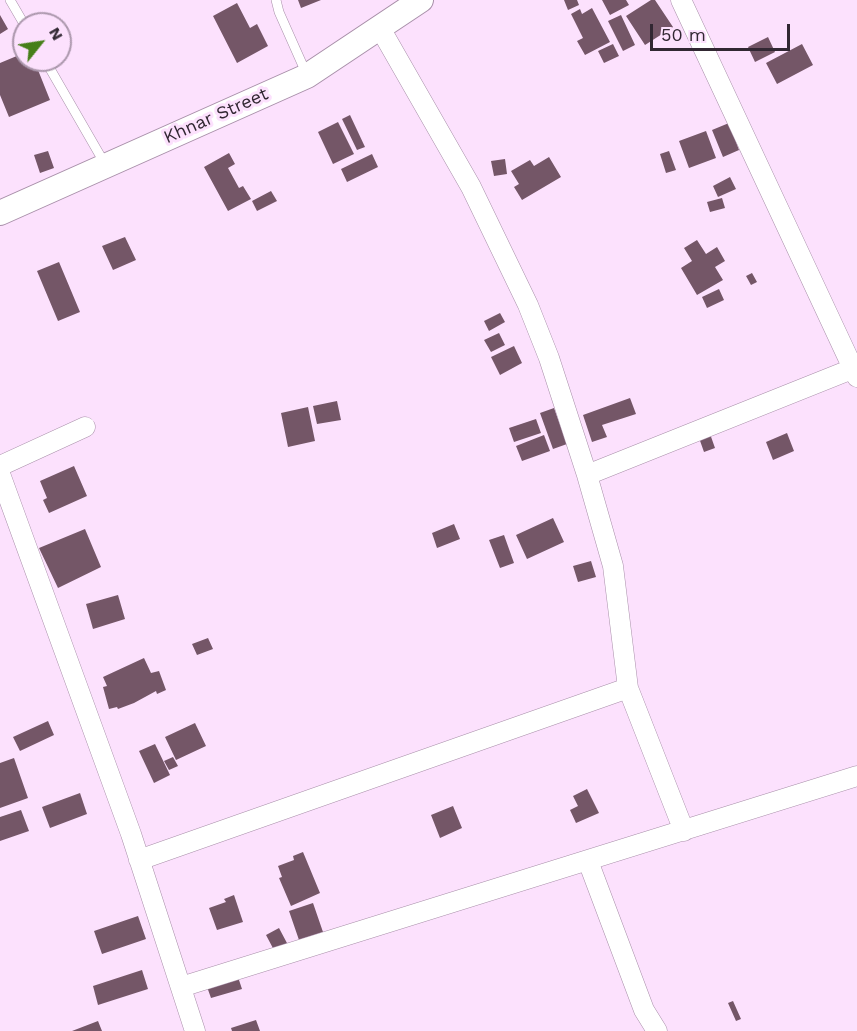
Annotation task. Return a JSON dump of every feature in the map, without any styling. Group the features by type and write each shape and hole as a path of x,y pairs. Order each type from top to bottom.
{"street":[{"name":"Khnar Street","path":"0,213 307,76 421,0"},
{"path":"587,475 856,370 681,0"},
{"path":"380,28 471,187 528,305 549,358 587,475 613,566 628,688 684,831"},
{"path":"0,466 85,427"},
{"path":"0,474 139,860 195,1031"},
{"path":"139,860 628,688"},
{"path":"181,987 857,776"},
{"path":"588,861 644,1010 657,1031"}],"lane":[{"path":"276,0 307,76"},
{"path":"52,72 106,166"}],"building":[{"path":"298,0 321,0 301,8"},
{"path":"564,0 577,0 579,5 568,10"},
{"path":"602,0 626,0 629,5 610,15"},
{"path":"651,0 655,0 673,27 645,45 626,16"},
{"path":"237,3 250,28 257,24 268,46 237,63 213,16"},
{"path":"592,8 610,42 585,55 577,41 583,38 571,14 580,9 582,14"},
{"path":"0,15 8,29 0,34"},
{"path":"621,15 635,45 623,51 608,21"},
{"path":"768,37 775,52 755,62 748,47"},
{"path":"613,44 619,56 604,63 598,51"},
{"path":"802,44 813,65 777,84 766,63"},
{"path":"12,58 12,72 39,72 50,100 9,117 0,95 0,63"},
{"path":"350,115 365,147 357,150 342,119"},
{"path":"338,122 354,154 333,164 318,132"},
{"path":"729,123 739,150 723,157 712,130"},
{"path":"706,131 716,158 689,168 679,141"},
{"path":"48,151 54,168 40,173 34,155"},
{"path":"669,151 676,170 666,173 660,154"},
{"path":"229,153 235,164 228,168 239,188 243,186 251,199 228,211 204,167"},
{"path":"372,154 378,167 347,182 341,169"},
{"path":"549,157 561,177 522,200 514,187 519,184 511,171 530,160 534,166"},
{"path":"505,159 507,174 494,176 491,161"},
{"path":"730,177 736,189 718,197 713,186"},
{"path":"271,191 277,201 257,211 252,201"},
{"path":"722,198 725,208 710,212 707,202"},
{"path":"125,237 136,260 113,270 102,246"},
{"path":"697,240 706,254 717,247 725,261 715,267 723,280 697,295 681,268 692,261 684,248"},
{"path":"59,262 80,312 58,321 37,271"},
{"path":"752,273 757,282 751,285 746,276"},
{"path":"719,289 724,300 707,308 702,297"},
{"path":"500,313 505,322 489,331 484,321"},
{"path":"499,333 505,345 491,352 484,340"},
{"path":"514,346 522,363 500,375 491,357"},
{"path":"630,398 636,414 602,425 607,437 592,442 583,415"},
{"path":"337,401 341,420 317,424 313,406"},
{"path":"308,407 315,441 288,447 281,413"},
{"path":"554,408 567,444 553,449 540,413"},
{"path":"536,419 541,433 514,442 509,428"},
{"path":"709,431 715,448 704,452 698,435"},
{"path":"787,433 794,451 773,460 766,442"},
{"path":"544,435 550,451 522,461 516,446"},
{"path":"74,466 87,496 49,513 43,500 47,498 40,481"},
{"path":"553,518 564,542 527,559 516,535"},
{"path":"454,524 460,539 437,548 432,533"},
{"path":"85,529 101,567 58,588 39,548"},
{"path":"504,535 514,563 500,568 489,540"},
{"path":"591,561 596,577 578,582 573,566"},
{"path":"118,595 125,619 93,629 86,604"},
{"path":"208,638 213,649 197,655 192,644"},
{"path":"144,658 151,673 159,671 166,690 157,694 156,691 118,709 117,707 109,709 103,687 107,686 103,677"},
{"path":"48,721 54,735 20,751 13,737"},
{"path":"195,723 206,746 176,760 165,737"},
{"path":"155,744 170,775 154,783 139,751"},
{"path":"173,757 178,766 169,770 164,761"},
{"path":"14,758 28,798 0,808 0,763"},
{"path":"587,789 599,813 576,823 570,810 578,806 573,796"},
{"path":"80,793 87,814 50,828 42,807"},
{"path":"453,806 462,828 440,838 431,815"},
{"path":"21,810 29,831 0,841 0,817"},
{"path":"303,852 320,893 291,906 279,878 282,877 278,866 294,860 293,856"},
{"path":"234,895 243,922 217,930 209,908 226,902 224,899"},
{"path":"313,903 323,932 299,940 289,911"},
{"path":"138,916 146,939 102,954 94,931"},
{"path":"279,928 288,945 275,952 266,935"},
{"path":"142,970 148,989 98,1005 93,986"},
{"path":"237,974 242,989 211,998 206,984"},
{"path":"733,1001 741,1019 736,1021 728,1003"},
{"path":"256,1020 260,1031 232,1031 231,1028"},
{"path":"98,1021 102,1031 72,1031"}]}
